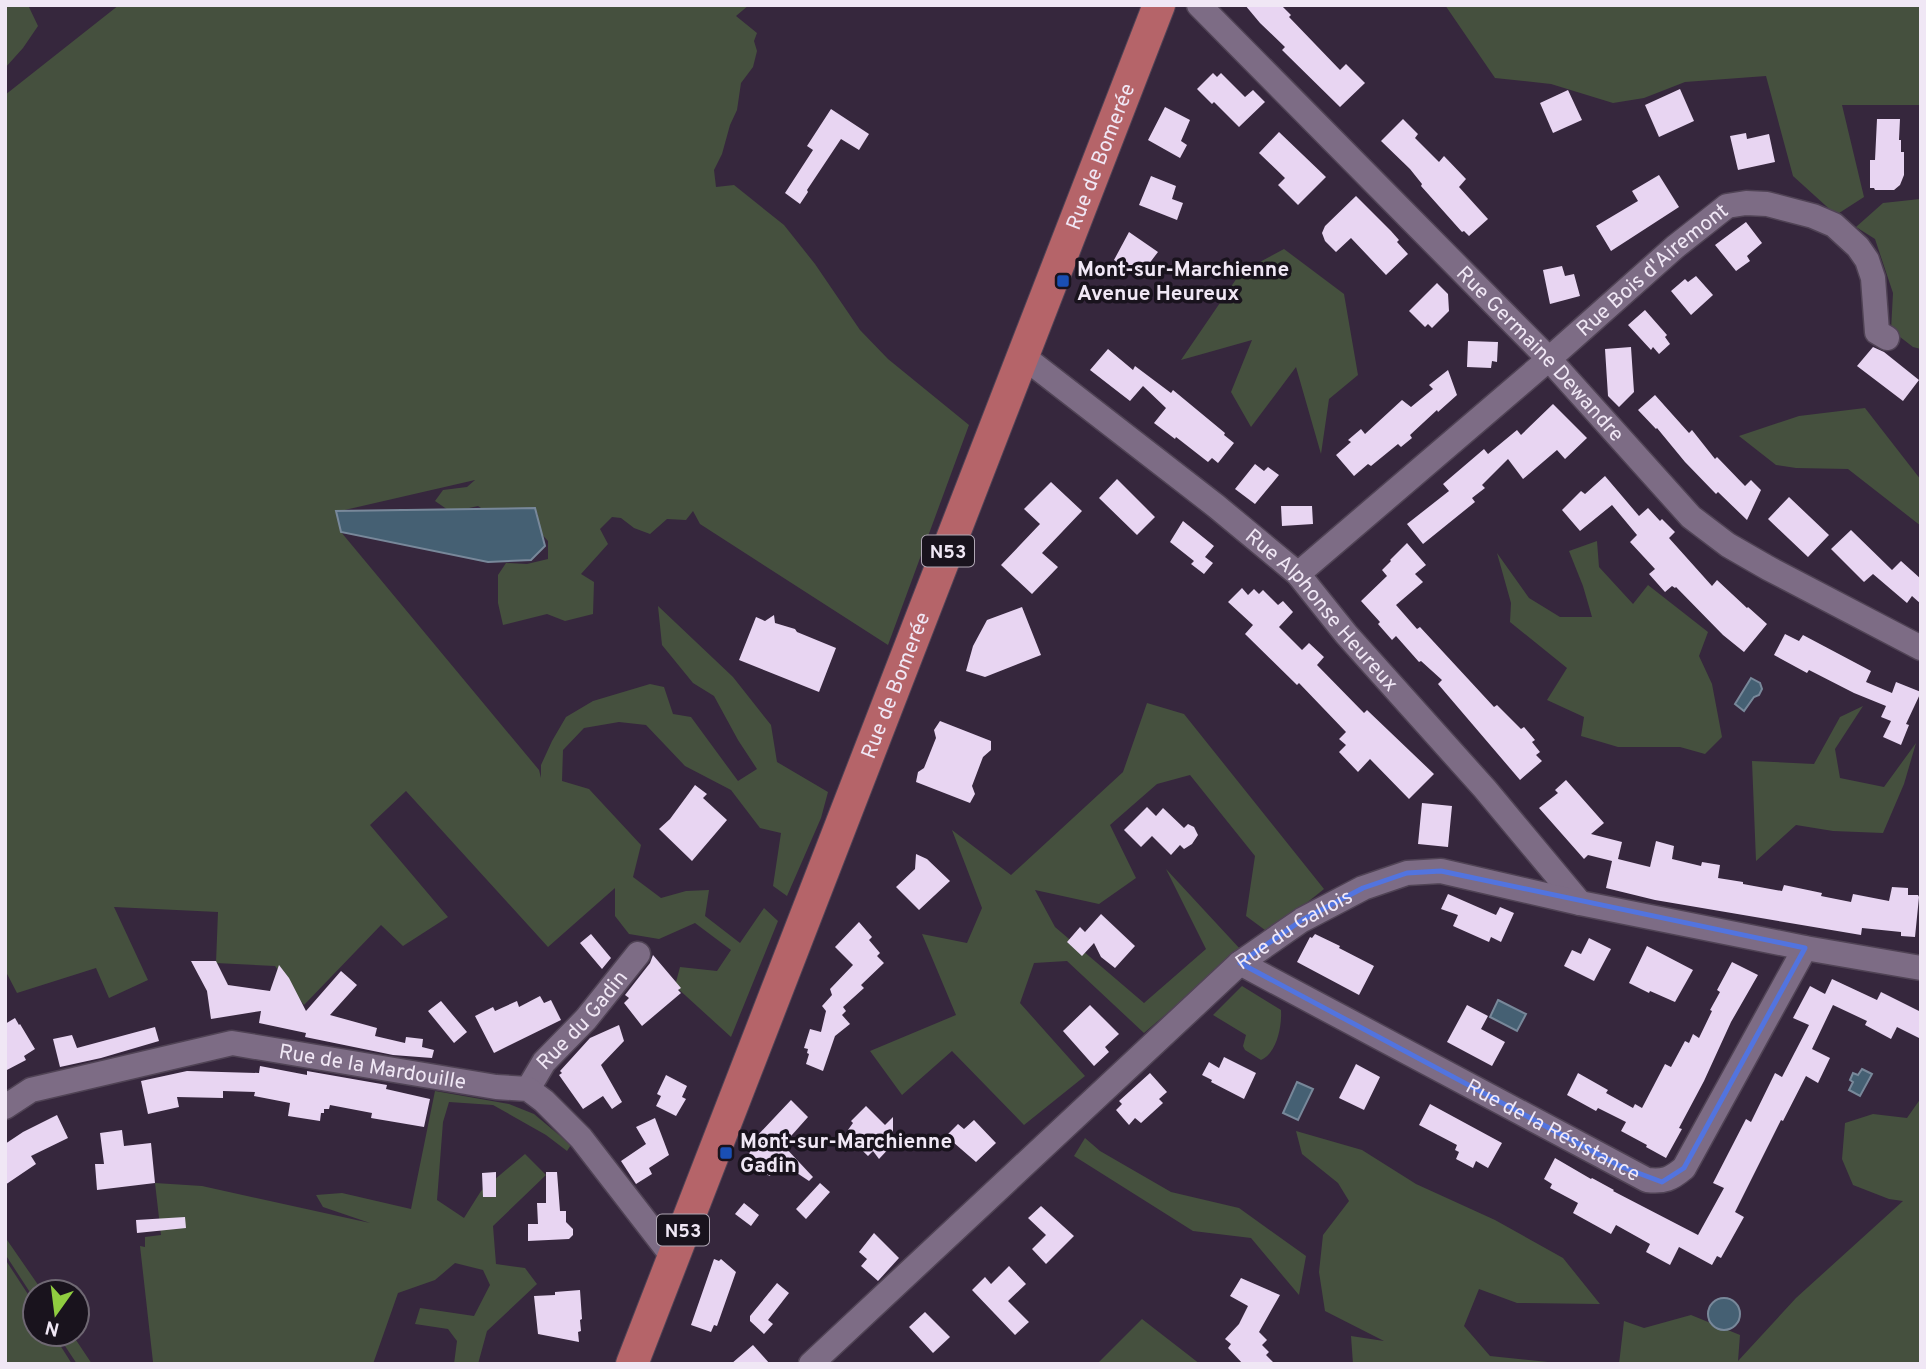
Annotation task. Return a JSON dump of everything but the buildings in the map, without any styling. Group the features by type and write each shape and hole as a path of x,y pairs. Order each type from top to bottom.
{"main road":[{"name":"Rue de Bomerée","path":"632,1364 1159,5"}],"street":[{"name":"Rue Germaine Dewandre","path":"1199,5 1549,359 1691,517 1728,545 1768,568 1921,648"},
{"name":"Rue Bois d'Airemont","path":"1298,575 1675,247 1727,206 1767,204 1813,216 1834,225 1858,247 1867,260 1872,278 1877,332 1887,338"},
{"name":"Rue Alphonse Heureux","path":"1024,357 1216,506 1298,575 1346,634 1485,789 1580,903"},
{"name":"Rue du Gallois","path":"811,1364 1240,963 1302,920 1363,888 1407,873 1441,871 1580,903 1920,968"},
{"name":"Rue de la Résistance","path":"1240,963 1647,1180 1662,1182 1684,1168 1805,948"},
{"name":"Rue du Gadin","path":"528,1090 544,1062 586,1019 638,954"},
{"name":"Rue de la Mardouille","path":"5,1107 31,1090 232,1043 528,1090"},
{"path":"528,1090 544,1101 581,1138 673,1257"}],"highlighted area":[{"path":"1441,871 1805,948 1684,1168 1662,1182 1622,1167 1240,963 1302,920 1363,888 1407,873"}],"green space":[{"path":"5,5 28,5 38,26 5,68"},
{"path":"119,5 749,5 736,16 757,33 754,41 757,51 753,67 741,83 737,110 714,170 716,187 734,185 784,225 815,264 860,330 888,359 969,425 888,645 700,524 693,511 686,520 667,519 650,534 634,528 621,518 612,517 600,529 608,544 581,574 594,582 593,614 565,621 547,614 503,625 498,603 498,575 506,563 527,564 548,559 548,541 536,528 538,514 527,508 487,512 478,506 451,512 435,501 443,490 467,487 475,480 336,512 341,532 539,770 541,778 541,765 566,717 593,701 650,684 664,687 673,714 691,717 738,781 757,769 714,696 693,683 662,645 658,606 733,677 771,725 777,762 828,792 821,818 787,896 773,886 781,833 760,828 731,790 685,766 646,725 619,722 584,728 563,750 562,781 589,789 641,845 633,877 661,898 686,891 709,890 705,916 740,943 764,908 778,921 731,1037 675,986 680,967 717,971 731,950 695,923 659,939 629,934 615,916 615,888 548,947 406,791 370,825 448,917 403,946 381,925 304,1005 275,966 216,963 218,912 114,907 148,980 109,998 96,968 17,993 5,970 5,95"},
{"path":"1445,5 1921,5 1921,105 1842,105 1864,197 1836,215 1793,176 1766,76 1685,82 1644,98 1613,103 1551,84 1495,78"},
{"path":"1921,197 1921,349 1913,347 1891,330 1893,293 1875,239 1856,227 1883,203"},
{"path":"1284,249 1344,294 1358,375 1329,399 1321,454 1296,367 1251,427 1231,392 1252,340 1181,360 1241,272"},
{"path":"1865,408 1921,480 1921,526 1848,469 1776,465 1739,436 1799,416"},
{"path":"1597,541 1599,567 1633,604 1648,585 1708,632 1699,656 1712,684 1722,737 1705,754 1680,747 1618,747 1581,736 1584,717 1547,700 1567,668 1510,622 1511,603 1497,553 1529,598 1560,617 1592,617 1569,551"},
{"path":"1147,703 1184,714 1324,889 1269,933 1246,916 1255,856 1190,775 1157,784 1110,825 1136,878 1099,904 1035,890 1055,927 1144,1003 1206,949 1166,869 1241,950 1144,1033 1067,961 1034,963 1020,1003 1085,1076 1024,1125 952,1051 902,1095 870,1051 956,1015 922,934 967,943 982,908 952,830 1011,875 1123,772"},
{"path":"1863,706 1835,749 1840,778 1884,787 1916,743 1904,784 1883,833 1833,831 1796,825 1756,861 1752,761 1814,764 1840,717"},
{"path":"1242,986 1281,1010 1281,1024 1275,1045 1261,1060 1245,1050 1243,1046 1246,1035 1213,1015"},
{"path":"435,1091 509,1104 534,1114 571,1145 567,1151 546,1135 493,1105 449,1102 443,1122 437,1200 464,1218 481,1191 525,1154 546,1175 493,1226 496,1264 525,1268 537,1284 487,1331 478,1364 454,1364 457,1341 448,1329 415,1324 420,1308 474,1316 490,1285 483,1270 455,1263 435,1280 398,1293 373,1364 150,1364 153,1362 140,1246 145,1247 145,1237 161,1235 155,1183 202,1186 370,1223 323,1207 316,1195 342,1193 411,1209"},
{"path":"1921,1098 1921,1364 1619,1364 1624,1321 1644,1328 1691,1315 1740,1335 1738,1361 1796,1298 1903,1201 1889,1199 1853,1185 1842,1159 1845,1123 1873,1114 1907,1118"},
{"path":"1296,1131 1362,1150 1416,1184 1495,1220 1563,1258 1600,1304 1517,1303 1479,1289 1464,1326 1490,1356 1567,1364 1353,1364 1351,1336 1384,1341 1325,1311 1319,1272 1323,1235 1349,1201 1338,1183 1302,1154"},
{"path":"1085,1138 1100,1151 1171,1192 1239,1208 1306,1256 1299,1295 1251,1238 1193,1231 1074,1156"},
{"path":"5,1237 33,1278 21,1279 5,1254"},
{"path":"5,1259 21,1284 21,1348 62,1348 72,1364 5,1364"},
{"path":"1142,1319 1200,1364 1097,1364"},
{"path":"66,1348 81,1348 92,1364 77,1364"}],"water":[{"path":"535,508 545,546 531,560 488,562 341,532 336,511"},
{"path":"1751,678 1760,683 1762,689 1744,711 1735,704"},
{"path":"1498,1000 1526,1014 1517,1031 1490,1017"},
{"path":"1862,1069 1872,1074 1860,1096 1849,1090 1853,1073 1858,1075"},
{"path":"1297,1082 1313,1089 1298,1120 1283,1113"},
{"path":"1724,1298 1736,1302 1740,1314 1736,1326 1724,1330 1712,1326 1708,1314 1712,1302"}],"place":[{"name":"Mont-sur-Marchienne Avenue Heureux","path":"1063,281"},
{"name":"Mont-sur-Marchienne Gadin","path":"726,1153"}]}
